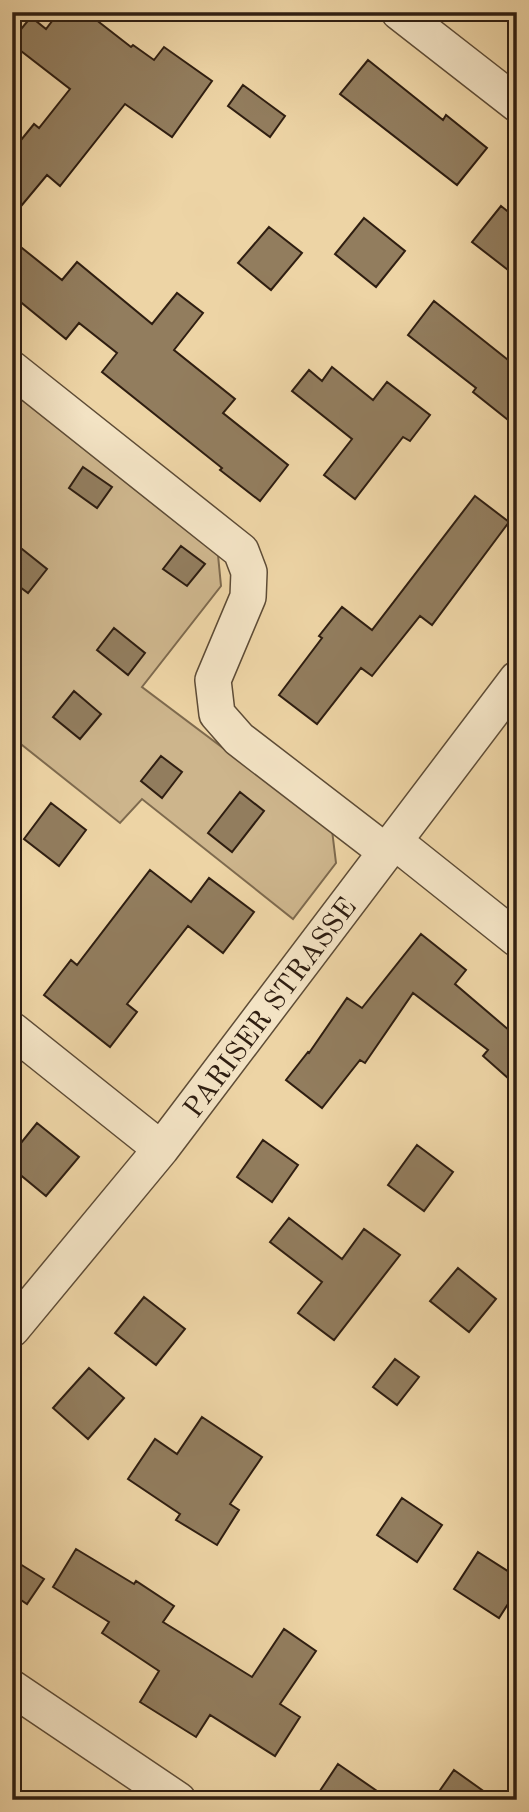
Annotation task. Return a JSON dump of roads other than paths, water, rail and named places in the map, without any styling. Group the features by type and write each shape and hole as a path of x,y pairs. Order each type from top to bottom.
{"street":[{"path":"399,12 517,104"},
{"path":"12,369 241,551 249,572 247,597 213,680 217,714 239,739 517,939"},
{"name":"PARISER STRASSE","path":"12,1328 161,1149 517,679"},
{"path":"12,1030 161,1149"},
{"path":"12,1688 178,1800"}]}
